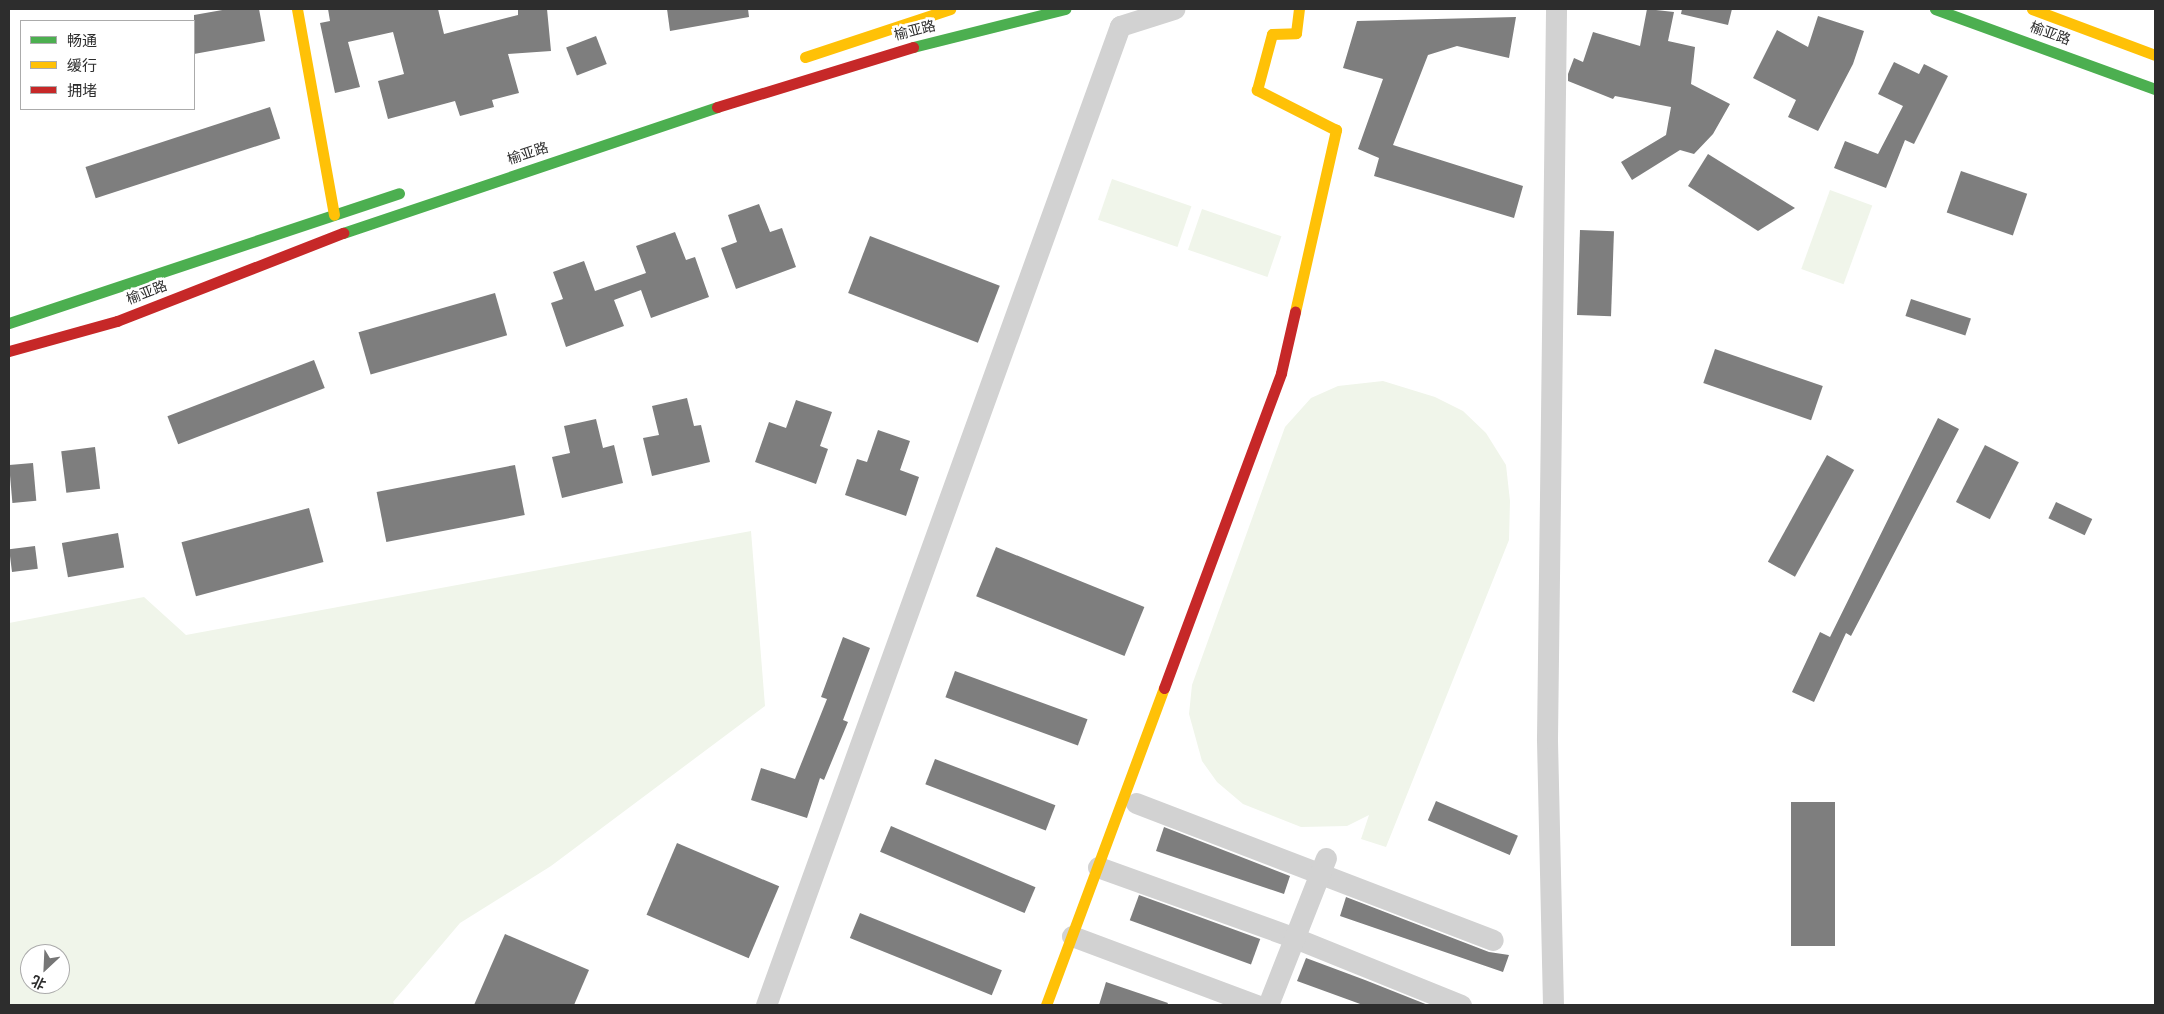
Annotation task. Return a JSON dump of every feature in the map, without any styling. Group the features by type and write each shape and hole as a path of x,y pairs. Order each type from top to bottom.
{"main road":[{"path":"297,9 334,215"},
{"name":"榆亚路","path":"792,62 950,9"},
{"name":"榆亚路","path":"9,351 117,321 377,220 843,65 1065,9"},
{"path":"1046,1005 1281,373 1336,130 1257,90 1272,34 1296,33 1299,9"},
{"name":"榆亚路","path":"1935,9 2155,89"},
{"name":"榆亚路","path":"2032,9 2155,55"},
{"name":"榆亚路","path":"9,323 408,190"}],"street":[{"path":"766,1005 1124,17 1174,9"},
{"path":"1553,1005 1547,738 1556,9"},
{"path":"1136,803 1323,866 1493,940"},
{"path":"1268,1005 1323,866"},
{"path":"1098,867 1294,938 1461,1005"},
{"path":"1072,936 1257,1005"}],"shaded area":[{"path":"1112,179 1191,206 1177,247 1098,220"},
{"path":"1830,190 1872,205 1844,284 1801,269"},
{"path":"1202,209 1281,236 1267,277 1188,250"},
{"path":"1383,381 1435,397 1463,411 1486,433 1506,465 1510,501 1509,540 1386,847 1361,839 1369,815 1347,826 1301,827 1243,804 1217,782 1202,761 1189,714 1192,685 1285,427 1311,398 1338,386"},
{"path":"751,531 765,706 551,866 460,923 393,1002 395,1005 9,1005 9,623 144,597 186,635"}],"building":[{"path":"228,9 259,9 265,41 195,54 194,15"},
{"path":"328,9 438,9 444,34 518,15 518,9 547,9 551,51 508,54 519,93 492,100 494,107 460,116 455,101 388,119 378,81 404,74 393,32 348,42 360,87 335,93 320,23 330,21"},
{"path":"667,9 748,9 749,17 670,31"},
{"path":"1647,9 1674,12 1668,41 1695,47 1691,84 1730,104 1713,134 1694,154 1680,150 1632,180 1621,162 1666,135 1671,107 1615,96 1613,99 1568,81 1568,74 1574,58 1583,62 1593,32 1640,46"},
{"path":"1682,9 1732,9 1728,25 1681,14"},
{"path":"1818,16 1864,31 1853,64 1818,131 1788,117 1796,100 1753,78 1777,30 1808,47"},
{"path":"1516,17 1509,58 1457,46 1428,55 1393,145 1523,186 1514,218 1374,176 1379,158 1358,149 1383,79 1343,68 1357,21"},
{"path":"596,36 607,64 577,75 566,47"},
{"path":"1894,62 1919,74 1924,64 1948,76 1914,144 1905,140 1886,188 1834,168 1845,141 1878,154 1903,106 1878,94"},
{"path":"270,107 280,138 96,198 85,167"},
{"path":"1708,154 1795,208 1758,231 1688,186"},
{"path":"1961,171 2027,194 2013,235 1947,213"},
{"path":"759,204 770,232 782,228 796,267 736,289 721,248 737,242 728,215"},
{"path":"1580,230 1614,231 1611,316 1577,315"},
{"path":"675,232 686,260 695,257 709,297 651,318 641,290 614,300 624,326 566,347 551,303 563,299 553,272 584,261 595,291 646,273 636,246"},
{"path":"870,236 1000,286 978,343 848,293"},
{"path":"495,293 507,335 371,374 359,332"},
{"path":"1911,299 1971,318 1965,336 1905,316"},
{"path":"1715,349 1823,386 1811,420 1703,383"},
{"path":"314,360 325,388 178,444 167,416"},
{"path":"687,398 694,426 701,425 710,462 652,476 643,438 659,435 652,406"},
{"path":"796,400 832,412 820,446 828,449 816,484 755,462 769,422 786,428"},
{"path":"1938,418 1959,429 1851,636 1846,633 1814,702 1792,692 1820,632 1830,637"},
{"path":"596,419 603,448 614,445 623,483 562,498 552,457 570,453 564,426"},
{"path":"878,430 910,441 900,470 919,477 906,516 845,495 857,459 867,462"},
{"path":"1985,445 2019,462 1990,519 1956,502"},
{"path":"95,447 100,489 66,493 61,451"},
{"path":"1827,455 1854,470 1795,577 1768,562"},
{"path":"33,463 36,501 12,503 9,465"},
{"path":"515,465 525,515 386,542 377,492"},
{"path":"2056,502 2092,519 2085,535 2048,518"},
{"path":"309,508 323,562 196,596 181,542"},
{"path":"118,533 124,567 68,577 62,543"},
{"path":"35,546 38,569 12,572 9,549"},
{"path":"996,547 1144,607 1124,656 976,596"},
{"path":"843,637 870,648 843,720 848,722 824,780 820,778 807,818 751,800 761,768 795,779 827,699 821,697"},
{"path":"955,671 1087,719 1078,746 945,697"},
{"path":"935,759 1055,805 1046,830 925,784"},
{"path":"1436,801 1518,836 1510,855 1428,820"},
{"path":"1791,802 1835,802 1835,946 1791,946"},
{"path":"891,826 1036,887 1025,913 880,852"},
{"path":"1164,827 1290,876 1284,894 1156,851"},
{"path":"677,843 779,886 749,958 647,915"},
{"path":"1139,895 1260,939 1251,964 1130,920"},
{"path":"1346,897 1489,952 1509,955 1503,972 1340,916"},
{"path":"860,913 1002,970 992,995 850,938"},
{"path":"505,934 589,970 574,1005 474,1005"},
{"path":"1306,958 1428,1005 1363,1005 1297,981"},
{"path":"1106,982 1168,1003 1167,1005 1099,1005"}],"traffic: fast":[{"path":"913,47 1065,9"},
{"path":"1935,9 2155,89"},
{"path":"343,233 717,107"},
{"path":"9,323 399,193"}],"traffic: slow":[{"path":"297,9 334,215"},
{"path":"805,57 950,9"},
{"path":"1295,312 1336,130 1257,90 1272,34 1296,33 1299,9"},
{"path":"2032,9 2155,55"},
{"path":"1046,1005 1164,688"}],"traffic: jam":[{"path":"717,107 913,47"},
{"path":"9,351 117,321 343,233"},
{"path":"1164,688 1281,373 1295,312"}]}
